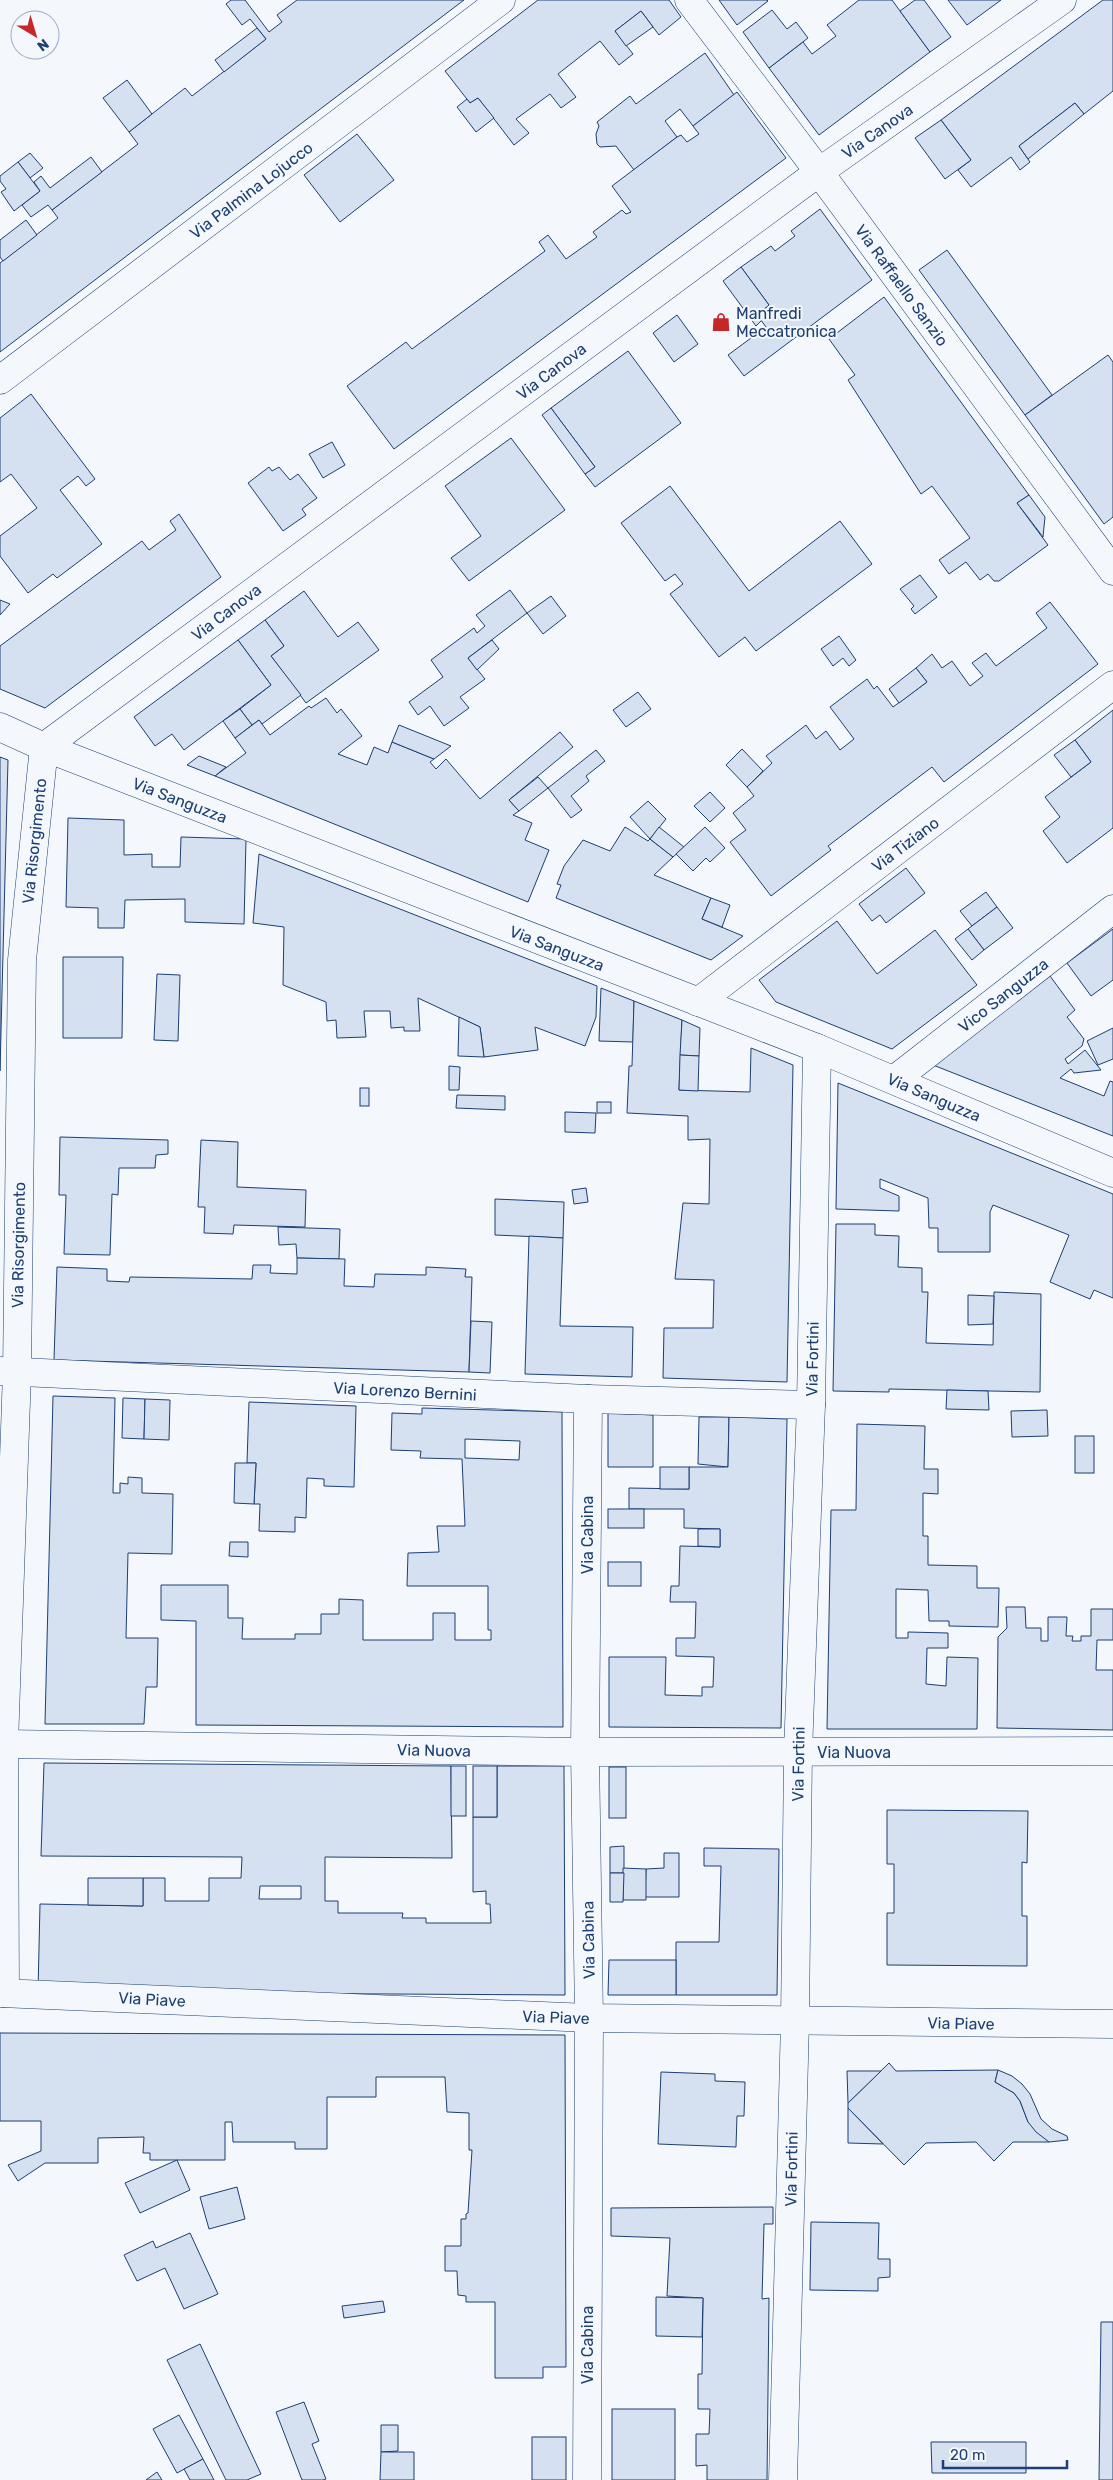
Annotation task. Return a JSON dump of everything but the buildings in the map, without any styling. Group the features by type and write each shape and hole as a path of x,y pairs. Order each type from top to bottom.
{"street":[{"name":"Via Palmina Lojucco","path":"0,380 501,0"},
{"name":"Via Raffaello Sanzio","path":"689,0 819,172 1113,570"},
{"name":"Via Canova","path":"44,747 819,172 1062,0"},
{"name":"Via Tiziano","path":"698,1002 1113,685"},
{"name":"Via Sanguzza","path":"0,727 44,747 817,1048 1113,1172"},
{"name":"Via Risorgimento","path":"4,1744 8,1372 22,960 44,747"},
{"name":"Vico Sanguzza","path":"894,1080 1113,909"},
{"name":"Via Fortini","path":"783,2480 795,2021 798,1752 811,1405 817,1048"},
{"name":"Via Lorenzo Bernini","path":"8,1372 588,1400 811,1405"},
{"name":"Via Cabina","path":"586,2480 590,2018 585,1752 588,1400"},
{"name":"Via Nuova","path":"4,1744 585,1752 1113,1751"},
{"path":"2,1993 4,1744"},
{"name":"Via Piave","path":"2,1993 590,2018 1113,2024"}],"place":[{"name":"Manfredi Meccatronica","path":"721,322"}]}
